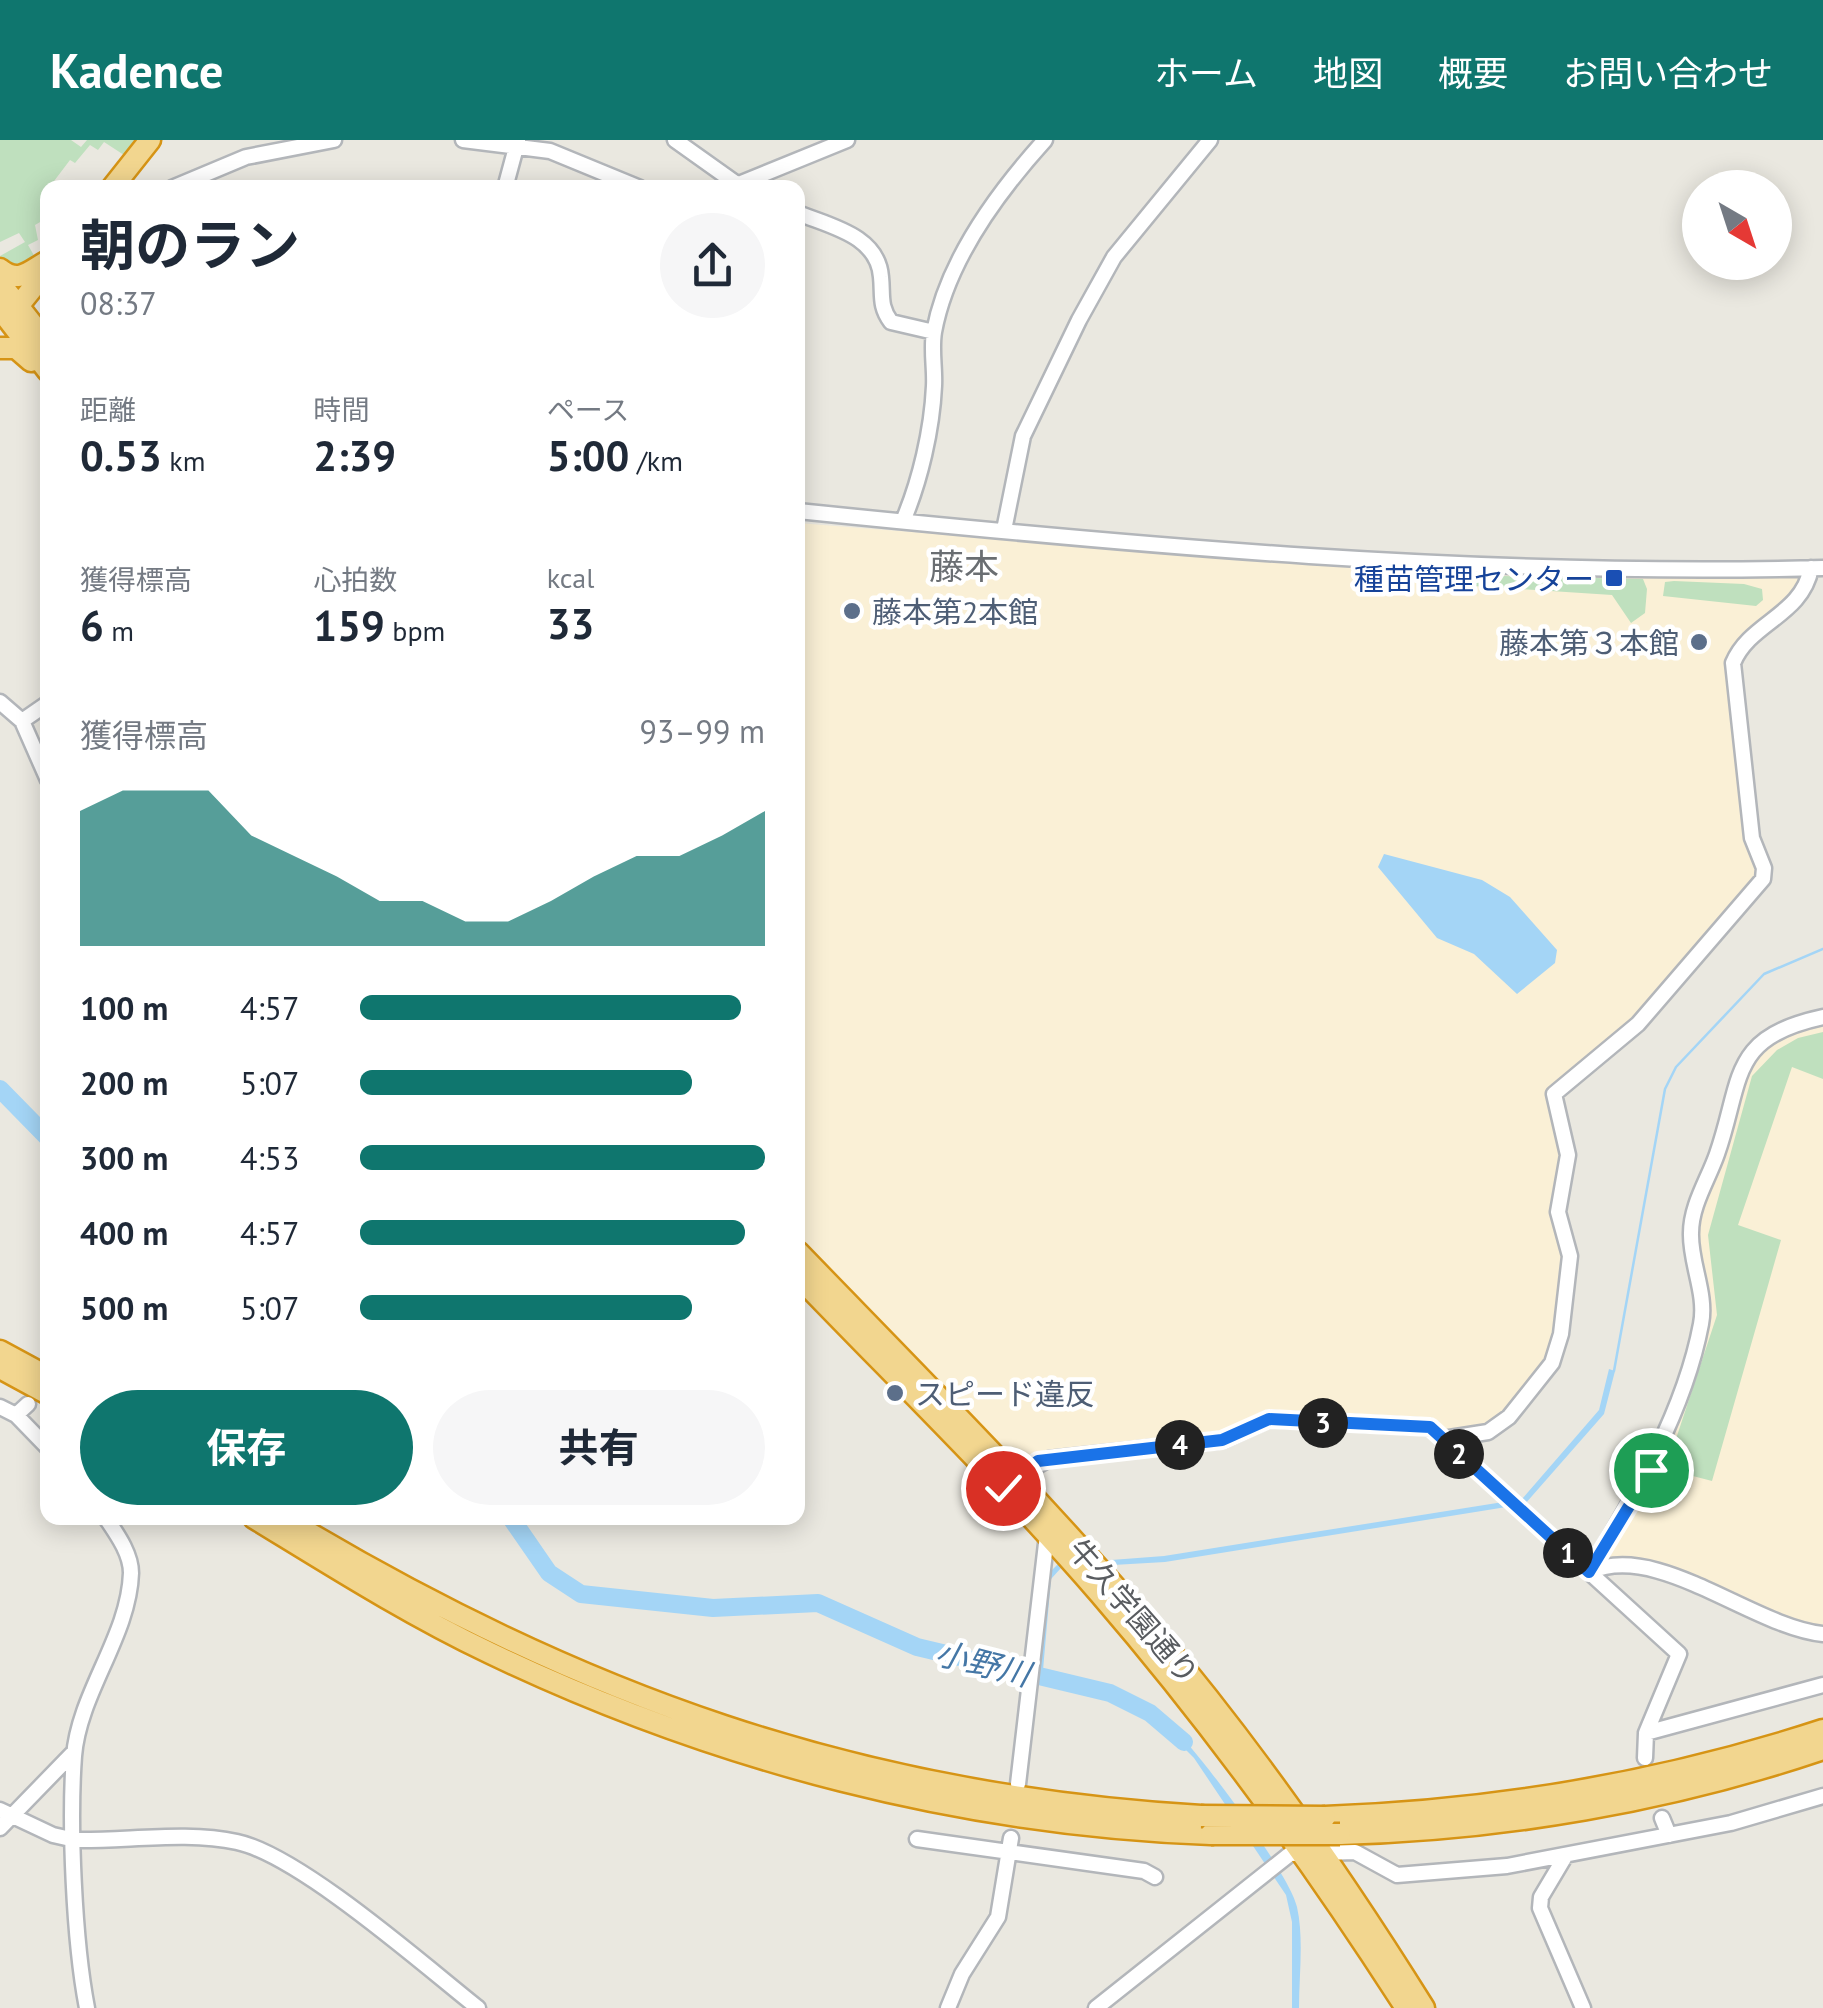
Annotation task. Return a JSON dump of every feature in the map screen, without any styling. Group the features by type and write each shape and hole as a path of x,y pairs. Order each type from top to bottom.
{"highway":[{"path":"118,180 150,140"},
{"path":"0,269 12,277 24,276 40,267"},
{"path":"6,316 40,279"},
{"path":"0,283 6,316 40,361"},
{"path":"6,316 40,337"},
{"path":"0,348 20,350 40,365"},
{"name":"牛久学園通り","path":"805,1260 1009,1483 1169,1650 1424,2008"},
{"name":"牛久学園通り","path":"805,1283 1009,1483 1047,1535 1195,1707 1312,1850 1406,2008"},
{"path":"0,1350 40,1372"},
{"path":"0,1368 40,1390"},
{"path":"265,1525 382,1596 490,1653 636,1716 726,1748 855,1785 1005,1814 1098,1827 1429,1812 1570,1794 1730,1758 1823,1730"},
{"path":"297,1525 501,1638 647,1701 731,1731 939,1785 1096,1809 1206,1825 1340,1834 1502,1822 1734,1776 1823,1748"}],"street":[{"path":"191,180 246,157 334,140"},
{"path":"463,140 517,142 621,180"},
{"path":"674,140 727,180"},
{"path":"753,180 847,140"},
{"path":"903,521 915,493 932,410 934,332 972,239 1007,184 1045,140"},
{"path":"1004,530 1024,436 1079,320 1114,257 1210,140"},
{"path":"507,180 517,142"},
{"path":"805,215 835,226 864,243 881,274 883,311 891,322 934,332"},
{"path":"805,512 1404,564 1655,571 1817,568 1796,604 1746,644 1733,662 1752,838 1764,868 1763,880 1638,1024 1554,1094 1568,1155 1558,1212 1570,1256 1561,1334 1552,1364 1509,1416 1488,1432 1443,1439"},
{"path":"0,702 22,721 40,762"},
{"path":"22,721 40,709"},
{"path":"1589,1572 1651,1470 1698,1337 1702,1320 1691,1234 1693,1218 1721,1142 1736,1078 1766,1040 1788,1026 1823,1016"},
{"path":"0,1407 22,1410 40,1436"},
{"path":"1009,1483 1049,1459 1222,1440 1269,1419 1430,1427 1678,1654 1678,1663 1646,1734 1646,1758"},
{"path":"88,2008 80,1950 74,1752 118,1626 131,1572 126,1551 110,1525"},
{"path":"1018,1784 1047,1535"},
{"path":"1589,1572 1622,1564 1650,1568 1791,1627 1823,1634"},
{"path":"1646,1734 1823,1685"},
{"path":"0,1828 7,1814 74,1752"},
{"path":"1096,2008 1177,1942 1208,1924 1271,1866 1312,1850 1355,1852 1396,1875 1507,1866 1731,1823 1823,1796"},
{"path":"7,1814 75,1840 223,1840 250,1845 311,1881 478,2008"},
{"path":"1662,1818 1668,1835"},
{"path":"918,1839 1010,1846 1144,1871 1155,1877"},
{"path":"948,2008 962,1974 998,1917 1010,1846"},
{"path":"1566,1855 1541,1897 1540,1908 1583,2008"}],"shaded area":[{"path":"805,524 1449,575 1807,577 1805,586 1735,650 1760,874 1648,1008 1553,1088 1562,1154 1566,1256 1552,1353 1492,1425 1461,1433 1430,1424 1274,1415 1221,1436 1037,1455 1021,1467 805,1242"},
{"path":"1823,1022 1823,1630 1728,1596 1608,1562 1605,1556 1660,1459 1702,1339 1697,1221 1737,1089 1753,1057 1784,1034"}],"green space":[{"path":"0,140 71,140 81,147 87,140 136,140 124,155 104,142 98,150 90,145 75,163 70,160 55,180 40,180 40,222 35,225 38,240 28,245 36,259 14,268 0,256 25,242 19,233 0,242"},
{"path":"1458,575 1643,579 1647,589 1645,613 1631,623 1612,595 1458,585"},
{"path":"1665,582 1744,584 1762,589 1763,600 1756,606 1663,596"},
{"path":"1823,1032 1823,1079 1792,1067 1738,1225 1781,1240 1712,1481 1666,1469 1717,1315 1708,1235 1752,1076 1777,1050 1798,1038"}],"water":[{"path":"1384,854 1482,880 1510,897 1557,950 1555,963 1517,994 1474,954 1437,938 1378,867"},
{"path":"1609,1369 1615,1371 1604,1414 1525,1504 1165,1562 1061,1568 1051,1579 1043,1670 1035,1669 1046,1576 1058,1564 1164,1556 1522,1499 1599,1410"},
{"path":"1168,1723 1240,1812 1291,1891 1300,1931 1299,2008 1292,2008 1292,1922 1286,1895 1194,1758 1164,1728"}],"waterway":[{"path":"1614,1371 1665,1089 1676,1067 1764,974 1823,949"},
{"name":"小野川","path":"0,1089 40,1130"},
{"name":"小野川","path":"516,1525 549,1573 581,1594 713,1608 818,1603 917,1647 1110,1693 1150,1713 1184,1742"},
{"name":"小野川","path":"1038,1675 1039,1670"}],"place":[{"name":"種苗管理センター","path":"1614,578"},
{"name":"藤本第2本館","path":"852,611"},
{"name":"藤本第３本館","path":"1699,642"},
{"name":"スピード違反","path":"895,1393"}],"district":[{"name":"藤本","path":"964,566"}],"route":[{"path":"1003,1488 1038,1461 1222,1440 1269,1419 1430,1427 1589,1572 1651,1470"}]}
